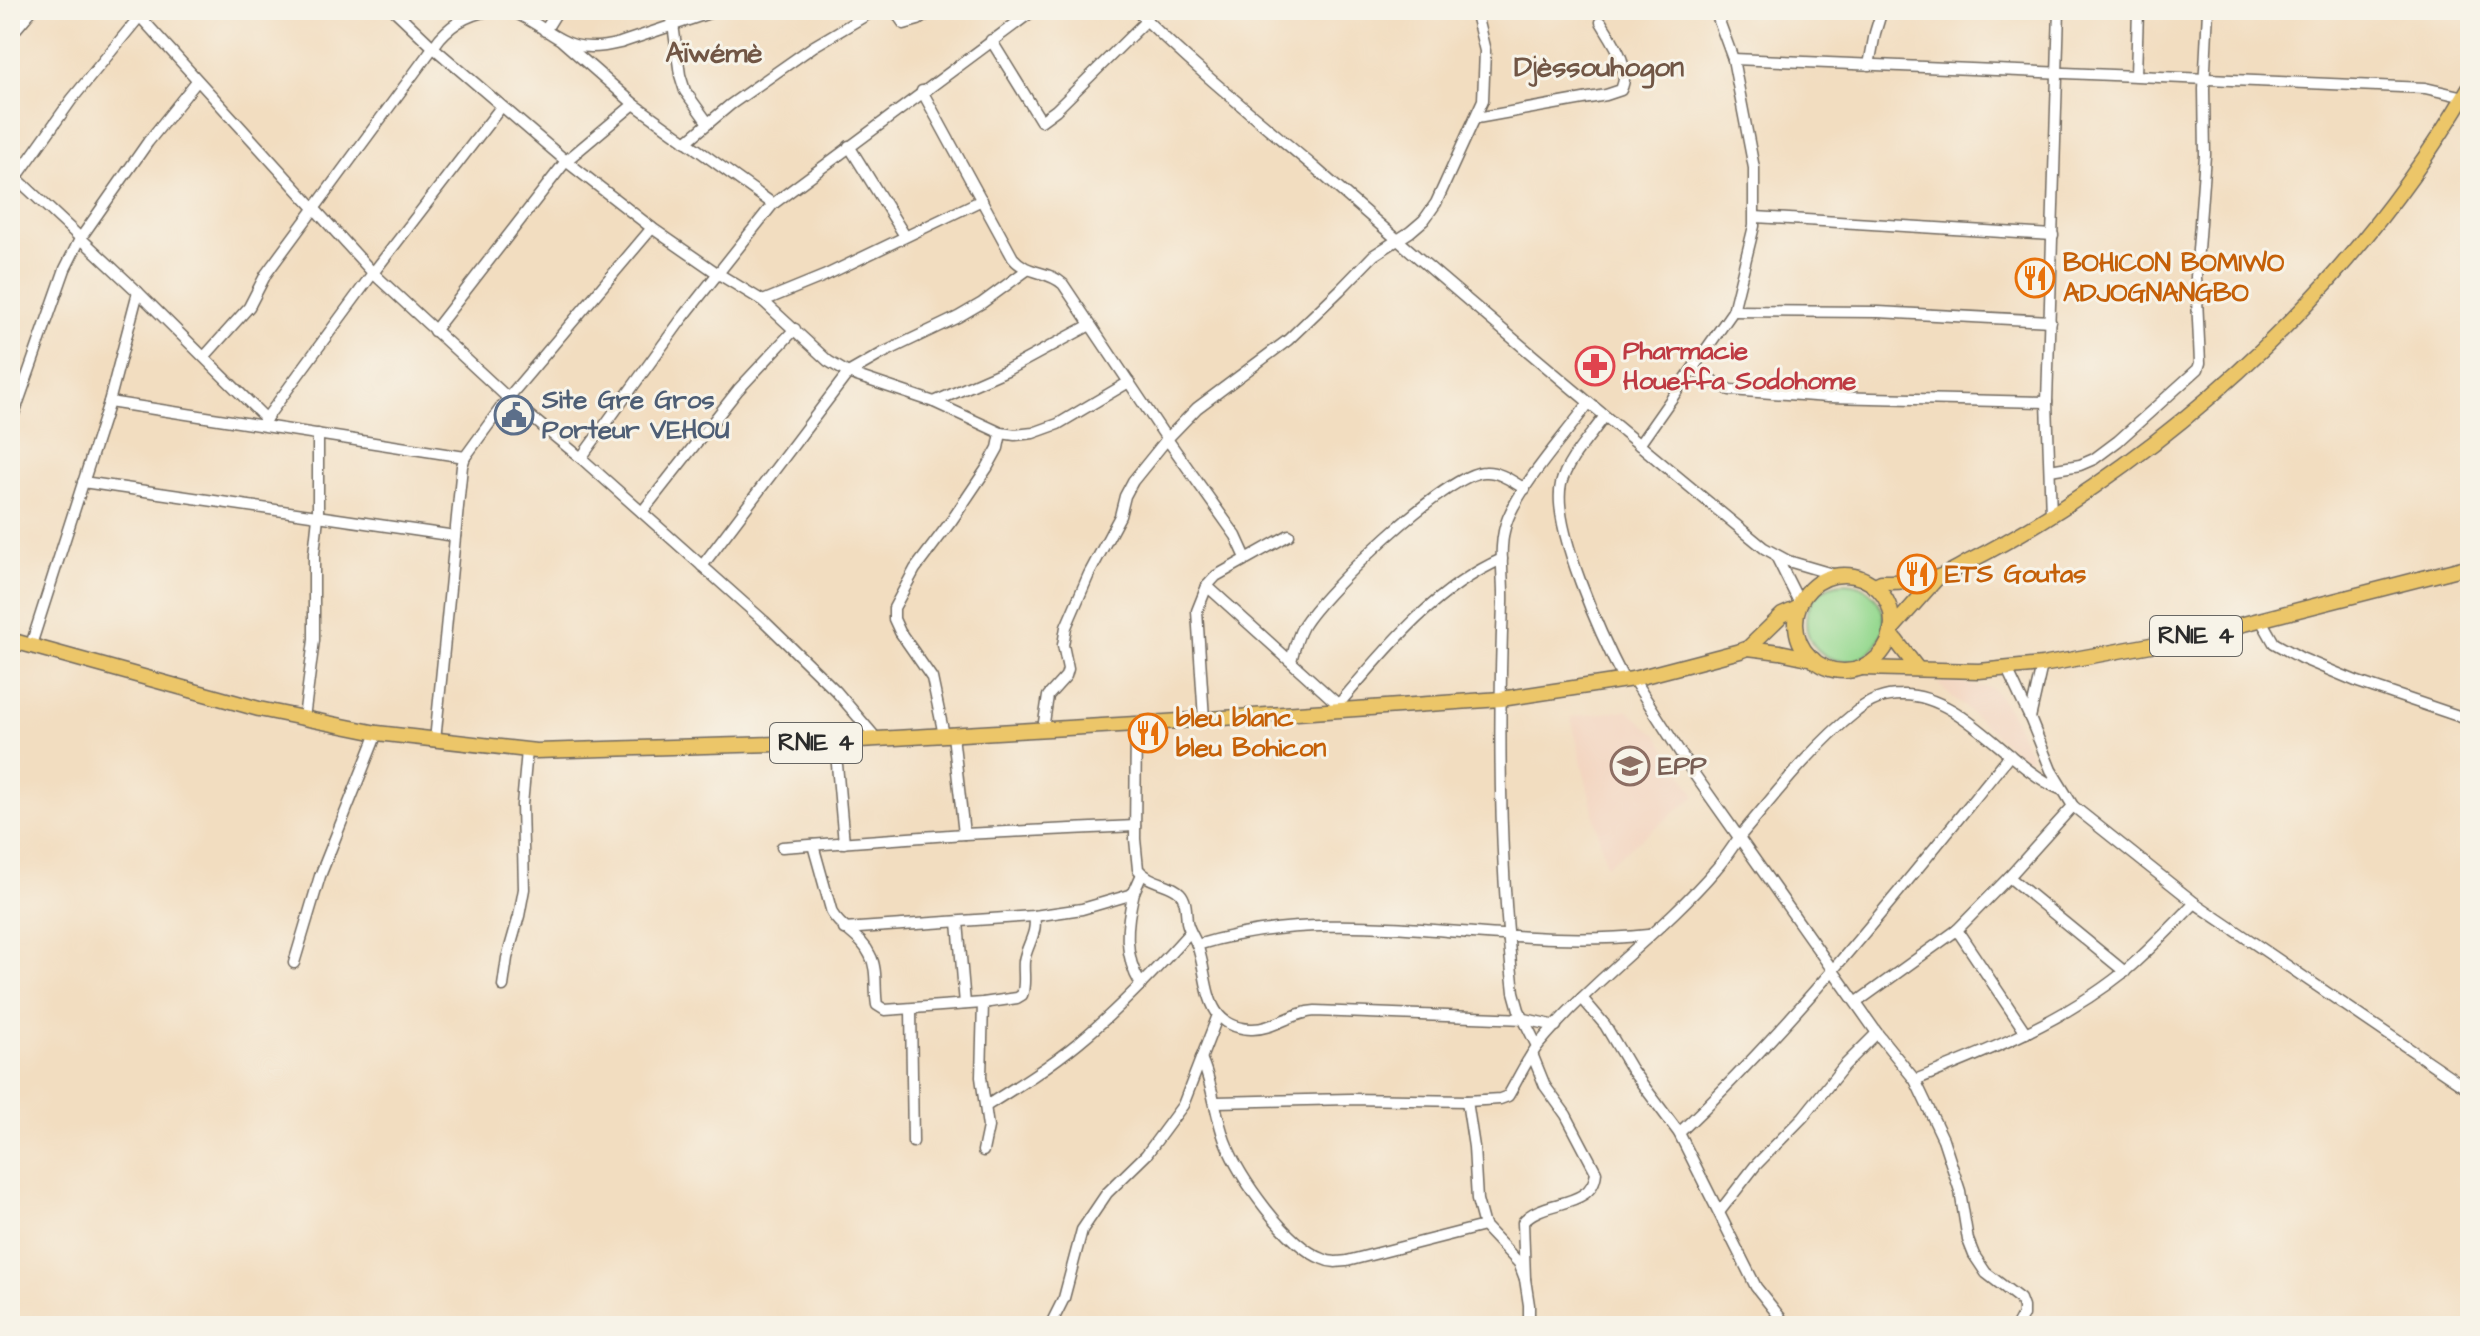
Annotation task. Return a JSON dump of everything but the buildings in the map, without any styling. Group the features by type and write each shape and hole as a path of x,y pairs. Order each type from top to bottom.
{"main road":[{"path":"1862,668 1881,654 1891,632 1937,578 2051,515 2139,455 2242,370 2348,260 2379,221 2467,92"},
{"name":"RNIE 4","path":"10,640 163,684 304,718 435,741 527,751 835,742 1501,699 1628,680 1748,648 1813,659 1828,668 1845,671 1862,668 2007,669 2189,638 2470,566"},
{"path":"1839,576 1851,576 1873,586 1885,598 1891,613 1891,632 1917,668"},
{"name":"RNIE 4","path":"1748,648 1782,615 1799,606 1805,595 1820,582 1839,576"},
{"path":"1873,586 1881,582 1937,578"},
{"path":"1799,606 1796,627 1801,645 1813,659"}],"street":[{"path":"10,36 32,10"},
{"path":"394,10 566,161 652,228 763,301 828,361 848,373 934,402 1001,433 1033,433 1058,424 1129,382"},
{"path":"205,356 249,307 266,274 314,207 449,29 457,22 496,10"},
{"path":"509,10 562,41 634,104 773,204"},
{"path":"545,31 558,10"},
{"path":"671,10 685,91 708,123"},
{"path":"562,41 583,48 604,47 718,10"},
{"path":"686,142 814,46 875,10"},
{"path":"894,10 904,24 918,20 933,10"},
{"path":"581,458 717,273 773,204 1034,10"},
{"path":"1136,10 1396,241 1588,404 1776,556 1839,576"},
{"path":"1043,729 1048,696 1066,676 1068,669 1063,635 1074,605 1120,516 1128,489 1167,439 1197,408 1288,340 1374,255 1424,220 1436,203 1483,100 1485,51 1475,10"},
{"path":"1639,445 1733,311 1755,217 1754,168 1733,59 1715,10"},
{"path":"1869,65 1882,10"},
{"path":"2051,515 2047,402 2059,10"},
{"path":"2136,75 2138,10"},
{"path":"2050,470 2080,465 2094,459 2198,369 2196,277 2205,155 2208,10"},
{"path":"10,191 13,175 137,13 373,273 508,398 642,512 818,673 876,738"},
{"path":"991,40 1041,121 1147,20"},
{"path":"1477,118 1621,90 1625,74 1623,60 1601,22"},
{"path":"1733,59 2467,92"},
{"path":"10,425 65,269 80,239 148,142 197,81"},
{"path":"922,91 1013,258 1027,270 1055,277 1063,284 1236,536 1246,558"},
{"path":"434,331 566,161 634,104"},
{"path":"264,422 373,273 501,107"},
{"path":"849,146 905,236"},
{"path":"13,175 205,356 264,422"},
{"path":"763,301 824,276 982,200"},
{"path":"1755,217 2053,235"},
{"path":"435,741 465,457 508,398 652,228"},
{"path":"702,566 848,373 958,317 1027,270"},
{"path":"31,645 109,402 138,292"},
{"path":"1733,311 1878,312 2050,321"},
{"path":"934,402 1007,370 1090,325"},
{"path":"642,512 738,390 795,329"},
{"path":"1693,370 1730,390 1843,397 2047,402"},
{"path":"109,402 264,422 318,434 465,457"},
{"path":"1529,1326 1523,1222 1529,1214 1543,1208 1577,1199 1588,1191 1595,1181 1596,1172 1566,1115 1545,1086 1514,992 1503,869 1502,559 1508,518 1525,489 1588,404"},
{"path":"1604,417 1565,475 1559,502 1579,576 1600,631 1628,680 1877,1033 1915,1080 1943,1139 1960,1191 1968,1240 1974,1255 1986,1273 2020,1299 2023,1315 2017,1326"},
{"path":"964,834 948,735 932,678 900,632 894,619 894,608 915,569 987,468 998,448 1001,433"},
{"path":"304,718 314,640 318,434"},
{"path":"1291,661 1303,627 1313,612 1346,574 1418,511 1466,478 1483,471 1503,476 1525,489"},
{"path":"83,482 455,536"},
{"path":"1204,719 1197,611 1207,586 1216,576 1289,535"},
{"path":"1776,556 1799,606"},
{"path":"1207,586 1342,708 1393,641 1421,614 1468,578 1502,559"},
{"path":"2261,620 2274,643 2301,658 2358,682 2470,720"},
{"path":"2030,718 2042,665"},
{"path":"2007,669 2060,789 2073,806 2195,903 2470,1090"},
{"path":"1216,1102 1351,1099 1467,1101 1508,1096 1535,1050 1556,1026 1717,869 1803,763 1860,707 1889,695 1906,694 1933,701 1955,713 2032,774 2060,789"},
{"path":"1136,724 1136,861 1142,874 1179,892 1190,932 1197,945 1205,985 1218,1015 1228,1023 1251,1029 1266,1027 1300,1012 1315,1011 1525,1019 1556,1026"},
{"path":"294,963 320,876 377,733"},
{"path":"835,742 844,843"},
{"path":"503,986 524,889 522,814 527,751"},
{"path":"1679,1133 1728,1087 1833,969 2010,755"},
{"path":"1857,1002 1957,930 2073,806"},
{"path":"782,847 1135,826"},
{"path":"813,845 832,913 844,929 868,950 872,958 877,1005 885,1010 983,1003 1022,995 1024,963 1035,932 1034,916"},
{"path":"1141,985 1130,961 1127,936 1134,892 1142,874"},
{"path":"2009,877 2125,972"},
{"path":"844,929 1034,916 1082,909 1123,899 1134,892"},
{"path":"1915,1080 2057,1018 2125,972 2195,903"},
{"path":"958,922 965,1004"},
{"path":"1197,945 1230,936 1288,927 1374,925 1547,939 1649,935"},
{"path":"1957,930 2026,1033"},
{"path":"986,1106 1031,1078 1079,1042 1141,985 1190,932"},
{"path":"1582,998 1605,1025 1631,1069 1679,1133 1756,1287 1787,1326"},
{"path":"983,1003 981,1077 988,1134 983,1151"},
{"path":"911,1010 913,1142"},
{"path":"1050,1326 1064,1298 1082,1230 1107,1193 1146,1155 1183,1105 1218,1015"},
{"path":"1720,1211 1755,1166 1877,1033"},
{"path":"1201,1058 1209,1076 1224,1139 1250,1187 1270,1214 1308,1252 1333,1262 1347,1261 1484,1226"},
{"path":"1467,1101 1477,1200 1484,1226 1519,1263 1525,1279"},
{"path":"2449,1326 2470,1319"}],"shaded area":[{"path":"1946,681 1992,688 2010,711 2032,758 2022,758 1938,684"},
{"name":"EPP","path":"1627,710 1658,736 1696,796 1606,866 1571,717"}],"green space":[{"path":"1837,583 1853,583 1867,589 1878,600 1884,622 1878,644 1867,655 1853,661 1837,661 1823,655 1812,644 1806,630 1806,614 1812,600 1823,589"}],"place":[{"name":"BOHICON BOMIWO ADJOGNANGBO","path":"2035,278"},
{"name":"Pharmacie Houeffa Sodohome","path":"1595,366"},
{"name":"Site Gre Gros Porteur VEHOU","path":"514,415"},
{"name":"ETS Goutas","path":"1917,574"},
{"name":"bleu blanc bleu Bohicon","path":"1148,733"},
{"name":"EPP","path":"1630,766"}],"district":[{"name":"Aïwémè","path":"714,53"},
{"name":"Djèssouhogon","path":"1599,67"}]}
